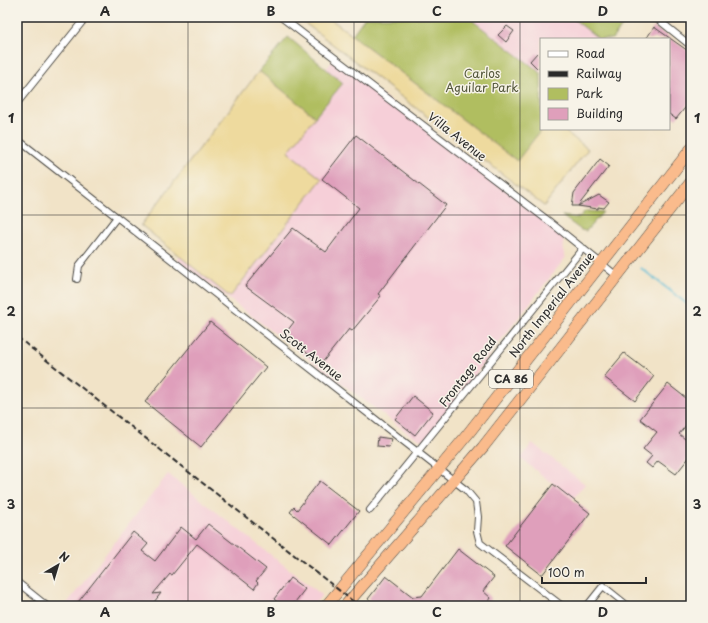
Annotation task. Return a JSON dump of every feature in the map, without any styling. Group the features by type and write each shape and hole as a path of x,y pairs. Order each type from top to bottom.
{"highway":[{"name":"North Imperial Avenue","path":"326,606 439,469 691,149"},
{"name":"CA 86","path":"345,606 483,447 691,182"}],"street":[{"path":"17,103 86,17"},
{"name":"Villa Avenue","path":"281,17 583,248 617,276"},
{"path":"655,17 691,46"},
{"name":"Scott Avenue","path":"17,139 466,490 476,502 478,517 477,531 480,543 562,606"},
{"path":"77,279 79,266 117,217"},
{"name":"Frontage Road","path":"370,510 419,453 583,248"},
{"path":"17,582 48,606"},
{"path":"587,606 603,586 628,606"}],"shaded area":[{"path":"476,17 571,17 598,38 540,38 540,72 473,21"},
{"path":"334,59 563,232 564,255 566,257 494,349 429,437 421,440 409,434 177,260"},
{"path":"532,443 585,484 573,499 521,459"},
{"path":"168,474 322,595 313,606 65,606"}],"green space":[{"name":"Carlos Aguilar Park","path":"365,17 476,17 473,21 540,72 540,130 541,130 517,161 352,35"},
{"path":"571,17 629,17 613,38 598,38"},
{"path":"288,37 343,83 315,117 259,71"},
{"path":"585,211 603,212 586,231 581,230 562,216 579,218"}],"sand":[{"path":"297,17 328,17 517,161 541,130 563,130 588,149 544,206"},
{"path":"259,71 315,117 288,152 322,179 230,297 141,225"}],"building":[{"path":"507,26 514,31 506,42 498,35"},
{"path":"654,27 670,38 647,38"},
{"path":"670,38 691,53 691,104 689,103 676,119 670,115"},
{"path":"537,53 540,56 540,66 538,69 530,61"},
{"path":"356,135 446,205 378,294 381,296 352,331 349,329 321,364 284,335 294,322 245,286 293,228 326,252 359,208 322,179"},
{"path":"600,159 609,166 578,206 572,206 574,193"},
{"path":"599,195 609,202 604,208 598,207 598,209 578,206"},
{"path":"210,322 266,367 201,447 145,402"},
{"path":"624,353 654,376 635,401 604,377"},
{"path":"668,384 691,402 691,419 679,434 691,444 691,455 676,474 658,461 652,468 646,463 652,456 643,449 657,432 640,419"},
{"path":"413,396 433,412 415,435 395,419"},
{"path":"378,437 392,439 389,447 377,446"},
{"path":"320,481 359,511 332,545 290,512 294,507 297,510"},
{"path":"553,484 590,513 542,575 505,546"},
{"path":"208,524 266,569 256,581 258,583 254,589 197,544 172,575 170,574 153,594 161,593 151,606 75,606 133,532 148,544 142,551 155,561 181,527 196,539"},
{"path":"458,549 494,577 483,591 491,598 489,601 495,606 377,606 368,599 386,576 413,597 422,596"},
{"path":"290,578 305,589 292,606 282,606 274,599"}],"waterway":[{"path":"641,268 691,307"}],"railway":[{"path":"17,337 359,606"}]}
